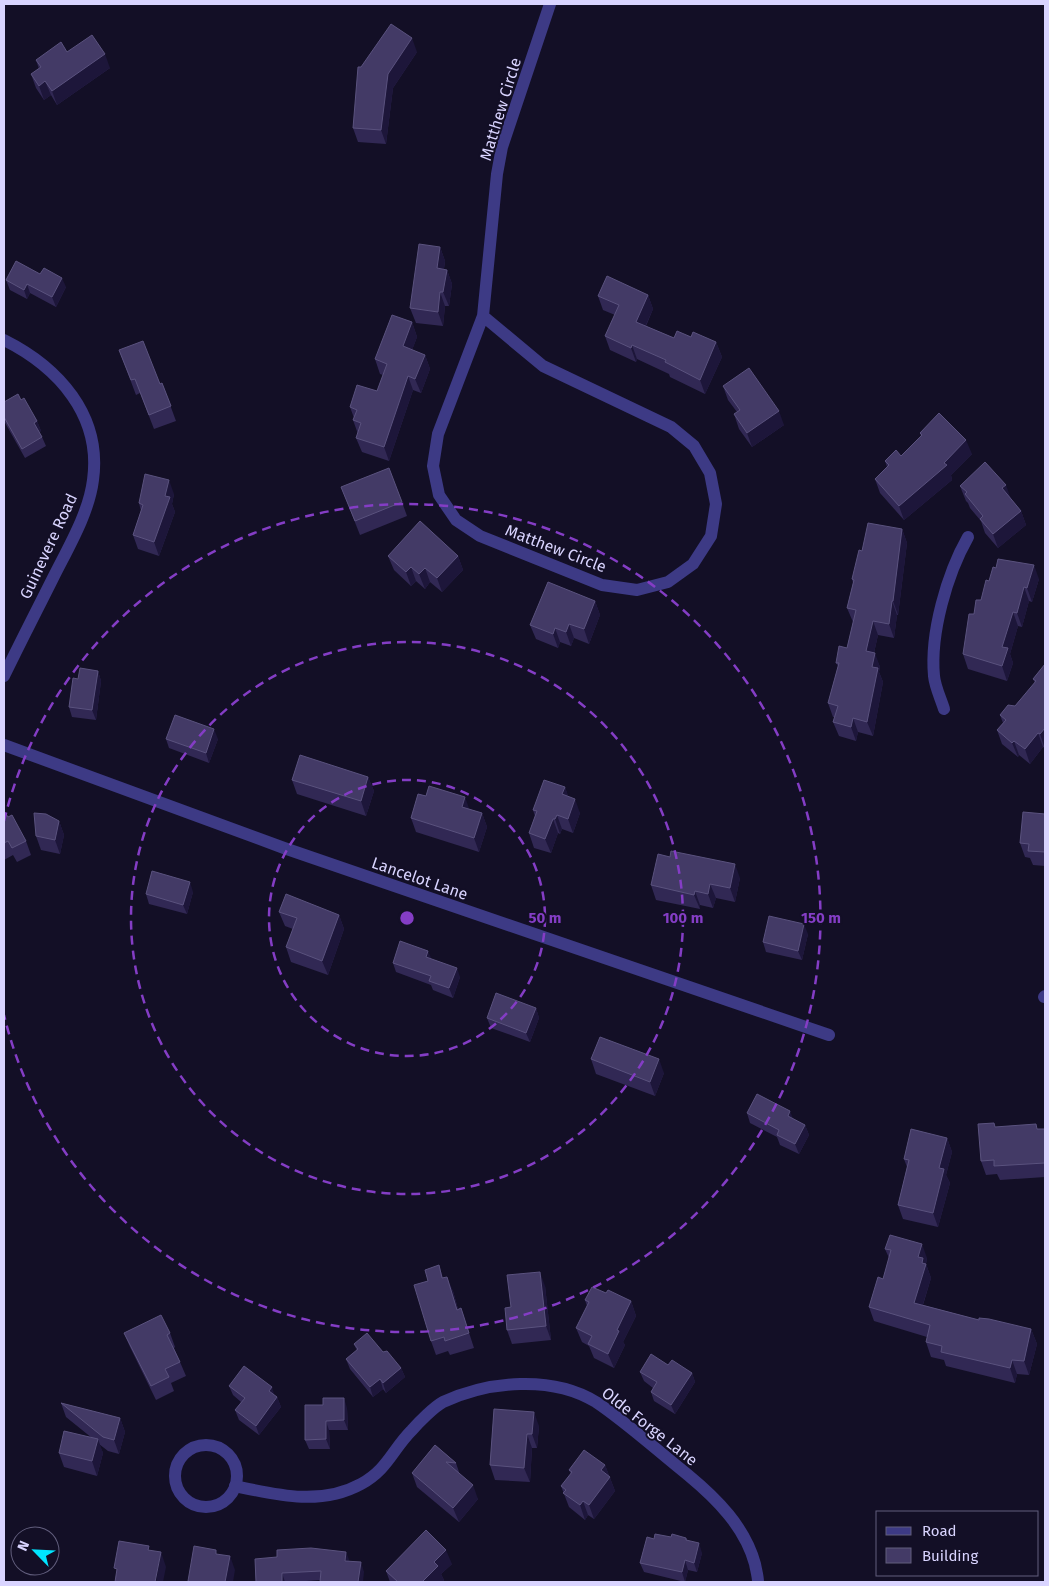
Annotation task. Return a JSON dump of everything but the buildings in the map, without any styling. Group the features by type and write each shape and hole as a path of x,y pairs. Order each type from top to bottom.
{"street":[{"name":"Matthew Circle","path":"483,316 543,366 671,427 694,446 710,473 716,504 711,536 693,564 668,582 637,590 602,585 480,536 456,520 439,495 433,466 438,434 483,316 497,174 502,147 550,4"},
{"name":"Guinevere Road","path":"4,340 48,369 64,384 76,400 85,418 91,437 94,466 89,500 73,538 4,676"},
{"path":"944,709 934,678 936,626 960,550 968,537"},
{"name":"Lancelot Lane","path":"4,745 284,848 829,1035"},
{"name":"Olde Forge Lane","path":"236,1486 292,1497 316,1498 339,1493 360,1484 383,1468 411,1431 442,1403 485,1388 526,1383 564,1388 595,1402 704,1488 733,1519 751,1549 758,1582"},
{"path":"209,1445 220,1448 229,1454 235,1464 236,1486 223,1502 213,1506 198,1505 184,1498 178,1489 175,1479 176,1469 180,1459 188,1451 198,1446 209,1445"}]}
